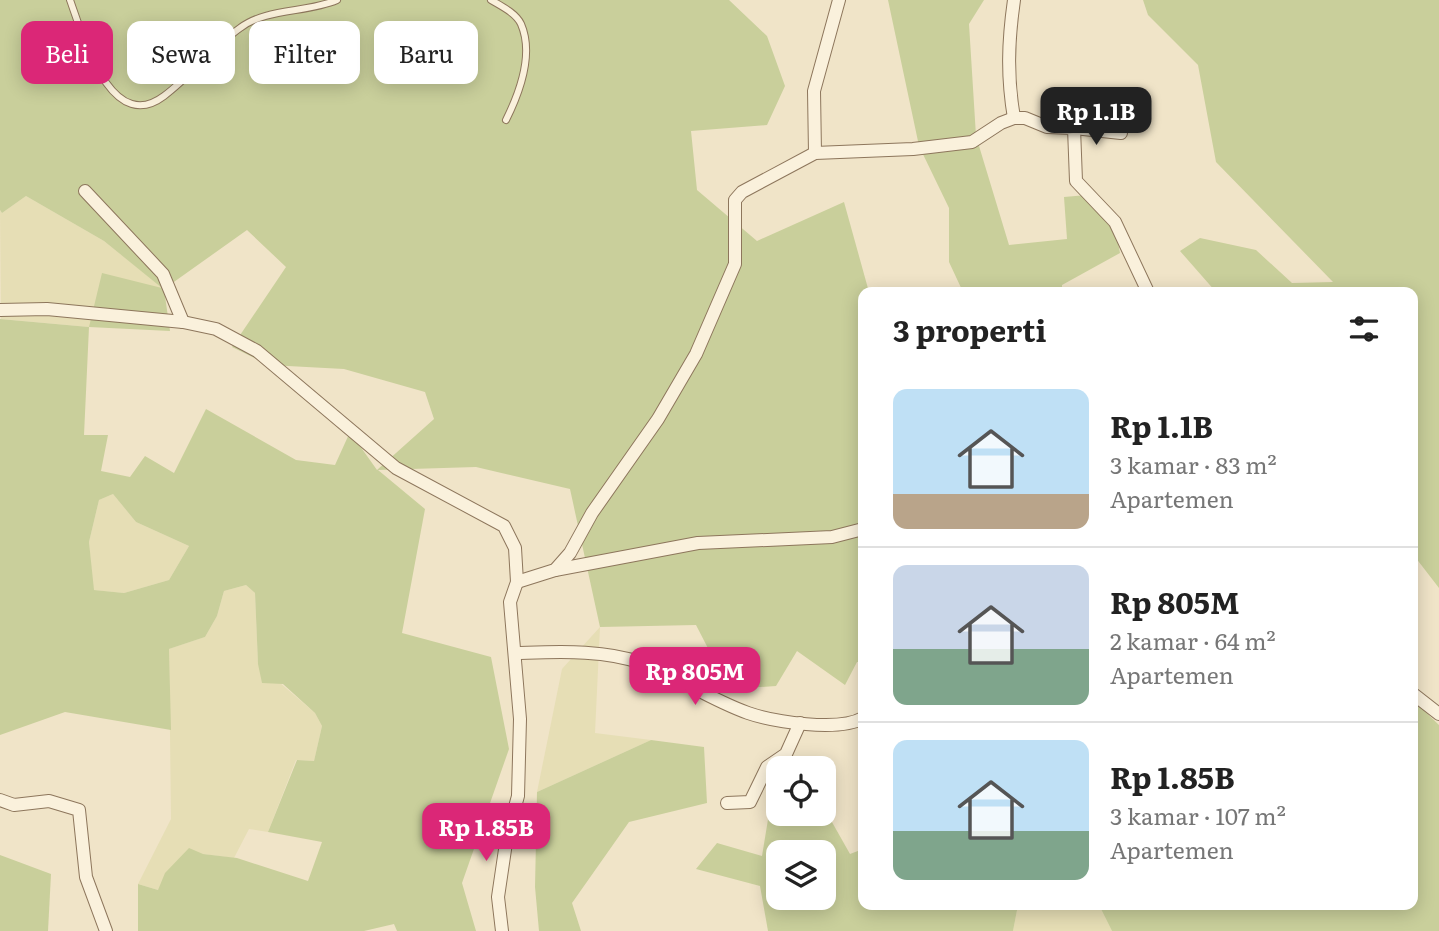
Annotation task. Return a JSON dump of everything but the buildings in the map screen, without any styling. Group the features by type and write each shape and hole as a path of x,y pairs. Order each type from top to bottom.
{"street":[{"path":"815,153 814,91 839,0"},
{"path":"1014,0 1007,47 1008,79 1014,118"},
{"path":"555,570 570,553 592,513 658,419 696,354 735,264 735,200 743,192 815,153 913,149 972,142 1001,122 1014,118 1026,118 1047,127 1121,133"},
{"path":"1074,128 1076,181 1115,222 1146,287"},
{"path":"85,191 163,274 183,322"},
{"path":"0,310 47,309 183,322 216,329 257,351 396,468 504,526 515,548 517,582 510,602 520,719 518,796 507,836 498,897 502,931"},
{"path":"517,582 555,570 698,543 832,537 858,529"},
{"path":"514,653 610,655 642,663 749,714 800,723 851,724 858,720"},
{"path":"1418,698 1439,714"},
{"path":"727,803 750,802 767,767 786,754 800,723"},
{"path":"0,800 14,805 49,801 79,810 86,877 106,931"}],"lane":[{"path":"70,0 88,51 106,81 125,103 135,107 144,107 166,95 240,27 257,19 317,8 337,0"},
{"path":"491,0 506,8 521,24 525,52 520,90 506,120"}],"shaded area":[{"path":"26,196 104,241 164,289 89,327 1,319 0,210 2,213"},
{"path":"113,494 136,522 189,546 169,580 124,593 93,590 89,542 99,500"},
{"path":"246,585 255,593 258,664 315,713 322,726 314,761 296,760 268,832 249,829 234,858 203,854 158,890 138,884 171,819 169,649 205,637 217,616 224,591"},
{"path":"600,627 595,733 651,740 537,792 562,669"},
{"path":"1017,910 1102,910 1112,931 1013,931"}],"green space":[{"path":"0,0 729,0 767,36 785,86 767,125 691,131 697,190 757,241 844,202 868,287 858,287 858,662 845,685 797,651 776,686 729,689 696,625 600,627 570,489 476,467 378,470 425,509 402,633 491,657 509,749 462,883 476,931 397,931 394,924 364,931 138,931 138,884 158,890 165,873 189,848 203,854 237,858 308,881 322,842 268,832 297,760 314,761 322,726 315,713 283,684 262,683 258,664 255,593 246,585 224,591 217,616 205,637 169,649 171,730 65,712 0,735 0,319 89,327 102,273 162,288 104,241 26,196 2,213 0,210","holes":["247,230 286,267 232,347 269,365 344,369 425,392 434,419 377,470 350,432 335,465 296,460 206,409 174,473 145,456 130,477 101,471 108,435 84,435 89,327 170,331 164,289","113,494 136,522 189,546 169,580 124,593 94,590 89,542 99,500"]},
{"path":"888,0 984,0 969,24 976,136 1009,245 1067,239 1064,197 1087,195 1114,220 1120,253 1062,287 961,287 949,262 949,208 919,146"},
{"path":"1143,0 1439,0 1439,588 1418,561 1418,287 1212,287 1180,251 1200,238 1256,250 1292,283 1333,282 1216,162 1198,65 1148,15"},
{"path":"1418,705 1439,725 1439,931 1112,931 1102,910 1418,910"},
{"path":"651,740 704,747 707,803 629,822 572,903 581,931 539,931 535,887 537,792"},
{"path":"767,826 834,826 850,854 858,851 858,910 1017,910 1013,931 768,931 760,886 696,869 717,843 762,856"},
{"path":"0,855 51,874 48,931 0,931"}]}
